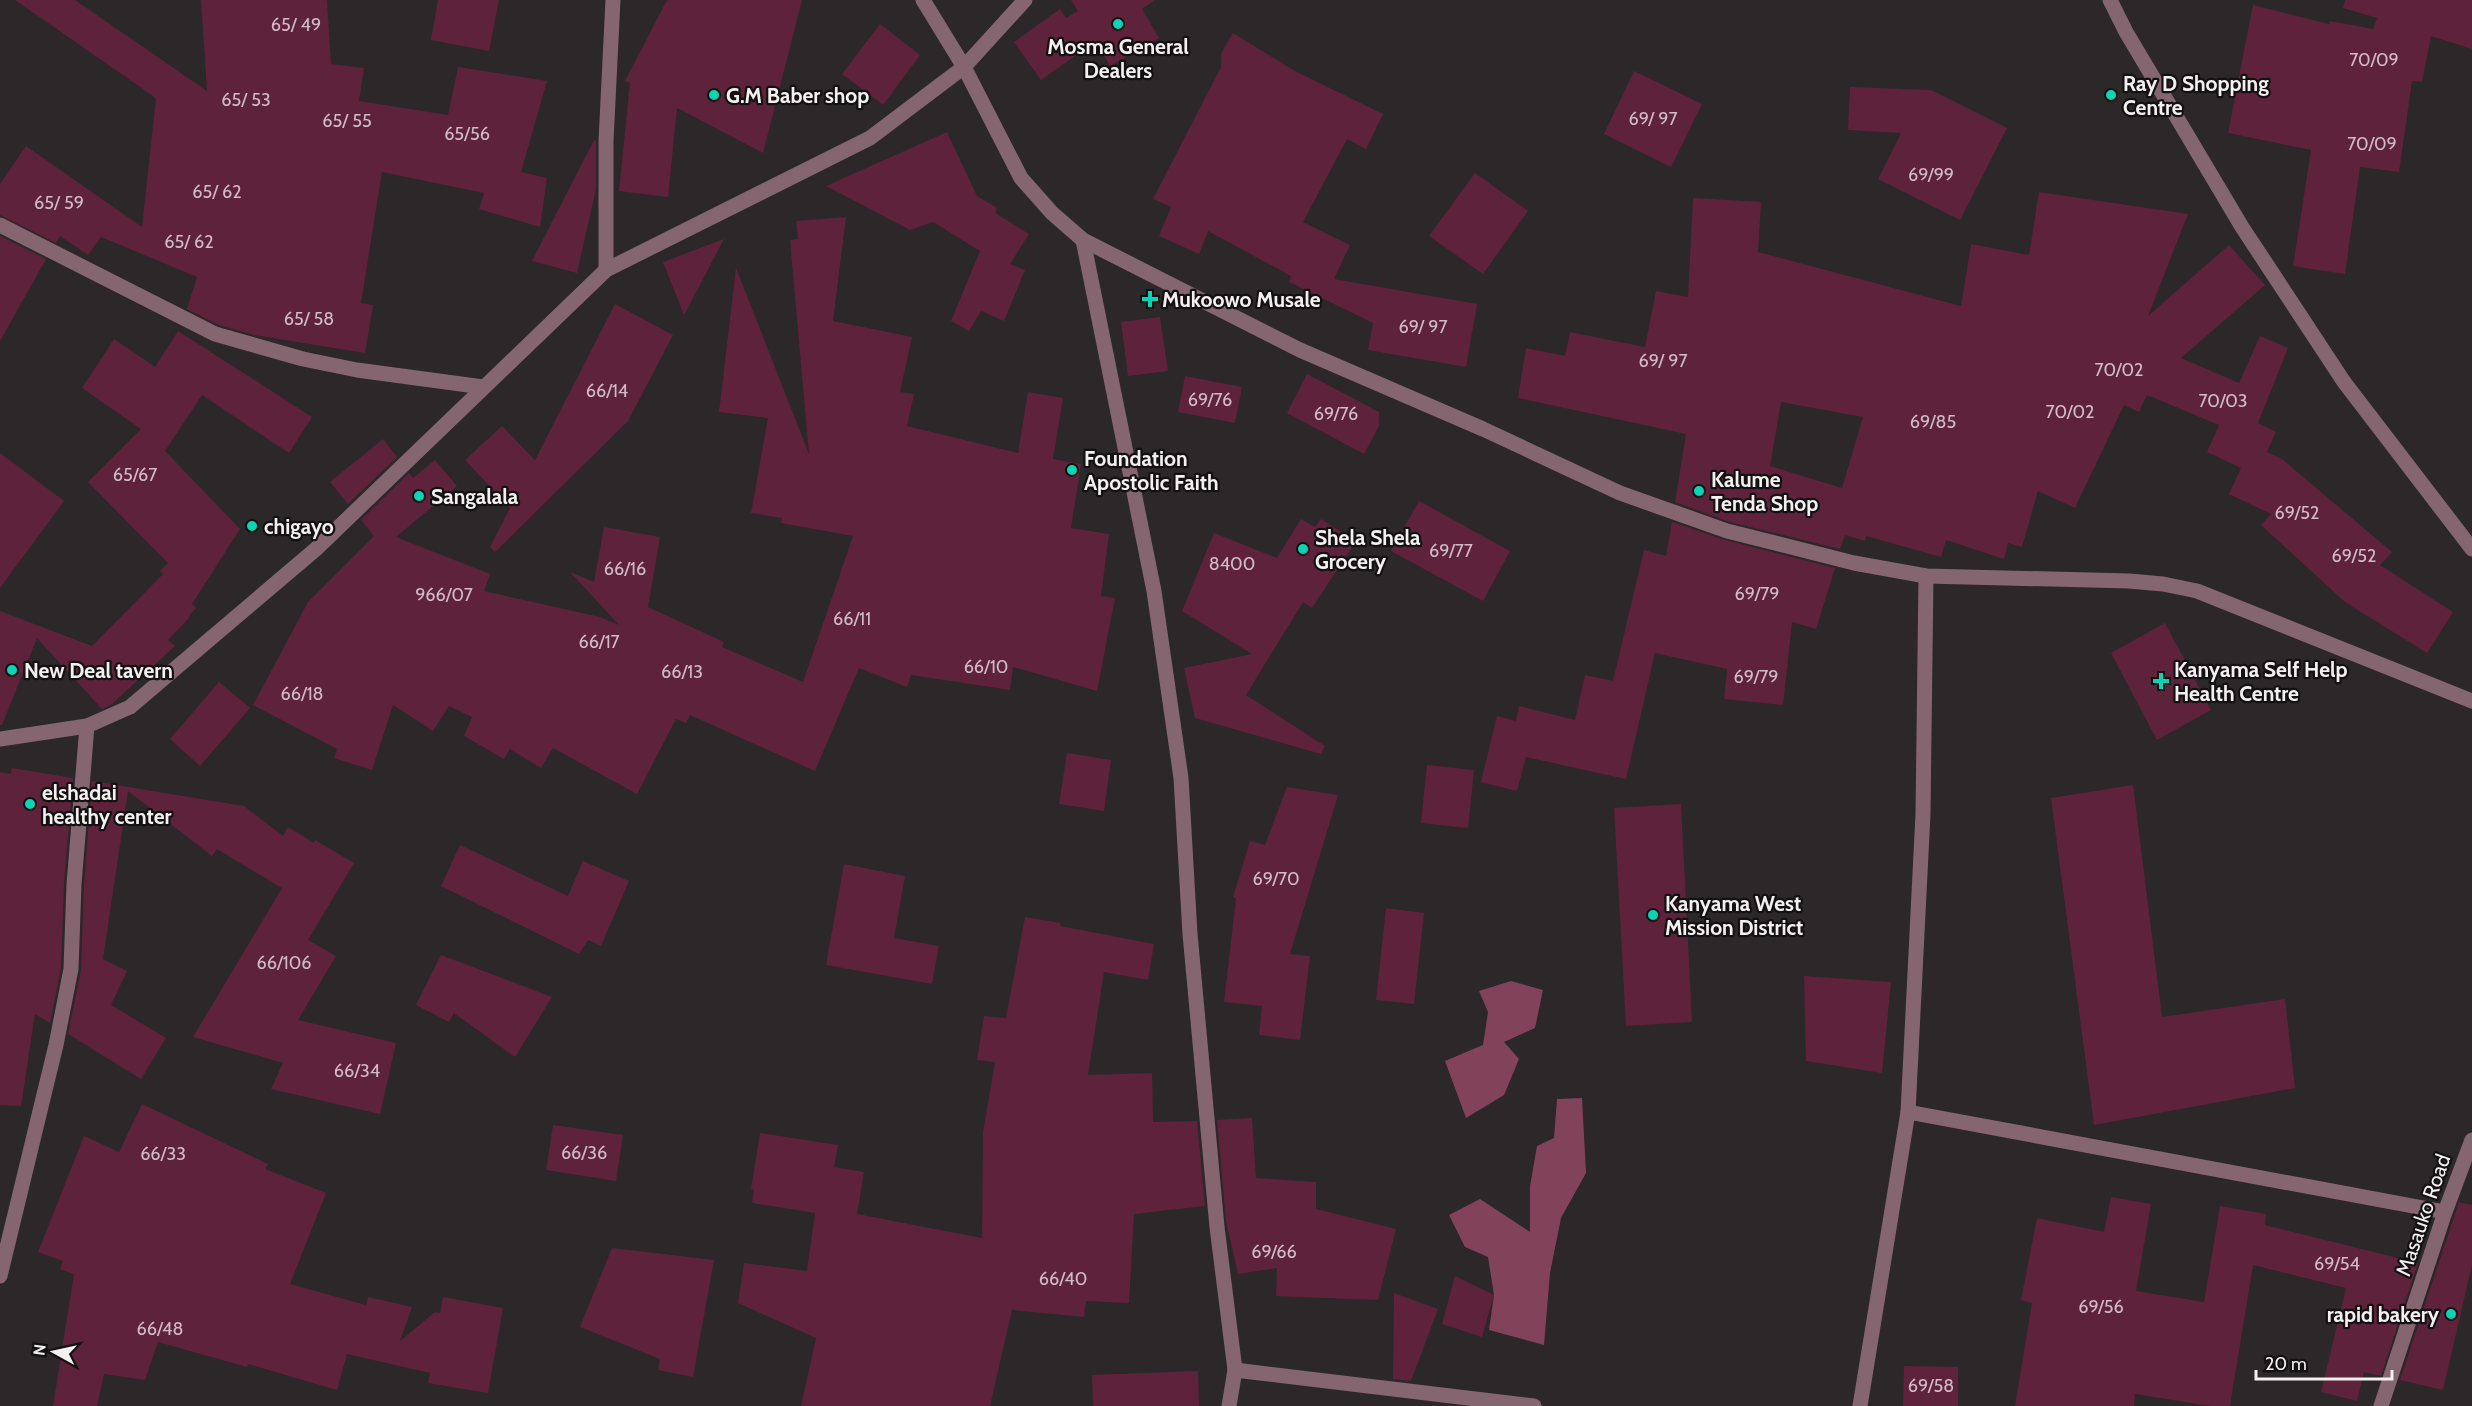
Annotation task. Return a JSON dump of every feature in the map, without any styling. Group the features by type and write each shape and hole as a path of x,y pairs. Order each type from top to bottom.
{"street":[{"path":"606,270 606,141 613,0"},
{"path":"923,0 964,67 1021,178 1052,213 1083,240 1300,350 1483,429 1620,493 1727,531 1854,562 1926,576 2129,580 2196,591 2472,700"},
{"path":"0,739 87,726 130,707 307,556 606,270 870,138 964,67 1025,0"},
{"path":"2110,0 2126,32 2267,266 2344,382 2472,549"},
{"path":"0,225 215,334 303,359 357,370 483,387"},
{"path":"1083,240 1154,591 1181,778 1190,934 1217,1227 1235,1370 1229,1406"},
{"path":"1860,1406 1908,1112 1923,814 1926,576"},
{"path":"0,1276 54,1056 71,969 74,884 87,726"},
{"path":"1908,1112 2445,1212"},
{"name":"Masauko Road","path":"2381,1406 2445,1212 2472,1140"},
{"path":"1235,1370 1534,1406"}],"shaded area":[{"path":"1511,981 1543,990 1535,1028 1504,1042 1519,1059 1504,1095 1466,1118 1445,1061 1483,1045 1488,1012 1479,991"},
{"path":"1582,1098 1586,1173 1561,1218 1550,1273 1544,1345 1489,1330 1494,1295 1488,1257 1465,1247 1449,1215 1480,1199 1530,1232 1530,1186 1537,1146 1554,1138 1557,1099"}],"building":[{"path":"15,0 75,0 207,91 201,0 327,0 331,64 364,68 359,101 448,115 458,67 547,81 521,172 547,178 540,227 479,209 484,193 382,172 361,303 373,305 365,353 254,335 219,325 187,309 197,277 101,237 88,255 60,236 56,243 0,215 0,184 26,146 142,227 156,98"},
{"path":"438,0 499,0 489,51 431,40"},
{"path":"667,0 802,0 763,153 677,108 668,197 619,191 630,83 625,81"},
{"path":"1071,0 1155,0 1142,9 1159,38 1110,66 1096,41 1041,80 1014,42 1060,9 1066,18 1078,11"},
{"path":"2345,0 2472,0 2472,49 2431,36 2422,82 2412,81 2399,172 2360,167 2345,274 2293,266 2311,150 2228,133 2253,5 2329,24 2330,21 2373,29 2377,18 2343,8"},
{"path":"880,24 920,55 883,105 842,74"},
{"path":"1233,33 1295,71 1383,114 1366,149 1347,139 1303,222 1350,245 1334,279 1477,304 1466,367 1368,350 1373,323 1289,282 1291,276 1208,231 1199,254 1159,236 1171,207 1153,199 1221,67 1221,53"},
{"path":"1634,71 1702,104 1671,167 1604,134"},
{"path":"1850,87 1931,90 2007,128 1960,220 1878,179 1901,133 1848,130"},
{"path":"947,132 977,196 997,208 995,213 1029,234 1010,264 1025,270 1004,321 981,311 969,331 951,321 980,251 933,222 910,230 826,186"},
{"path":"594,140 596,141 596,189 577,273 532,261"},
{"path":"1475,173 1528,211 1483,274 1429,236"},
{"path":"2039,192 2188,214 2148,316 2229,245 2265,285 2181,358 2239,383 2260,336 2288,348 2258,423 2276,432 2267,452 2282,459 2392,552 2380,565 2453,612 2427,653 2345,602 2261,525 2271,514 2229,494 2241,468 2207,452 2219,425 2147,395 2139,412 2124,405 2075,508 2038,491 2022,547 2008,543 2004,559 1946,540 1941,557 1866,536 1865,541 1845,535 1840,549 1730,522 1675,502 1686,434 1518,398 1526,348 1565,356 1570,332 1645,347 1656,291 1688,297 1693,198 1761,202 1758,252 1961,306 1971,244 2029,255","holes":["1781,402 1863,417 1842,488 1770,466"]},
{"path":"846,217 833,321 912,337 900,392 914,394 907,426 1018,453 1028,392 1063,398 1053,459 1081,464 1071,528 1109,534 1101,596 1115,598 1097,691 1013,667 1010,690 911,675 907,687 859,668 815,771 690,715 686,723 676,719 637,794 553,748 541,768 510,749 504,759 464,736 472,717 449,706 433,731 393,705 372,770 334,758 337,749 253,705 308,602 374,536 361,520 409,473 413,478 435,460 457,486 396,537 490,574 484,591 600,617 619,625 570,572 594,582 604,527 660,537 648,607 724,642 722,647 803,682 853,536 781,523 782,518 751,513 768,418 719,412 736,268 809,454 790,240 798,239 796,221"},
{"path":"0,236 46,259 0,341"},
{"path":"724,239 684,315 663,262"},
{"path":"615,304 673,335 628,421 495,552 490,547 510,508 465,460 502,426 535,460"},
{"path":"1160,317 1168,371 1128,376 1121,322"},
{"path":"178,331 312,417 289,453 202,395 165,451 240,529 192,604 196,608 168,640 175,646 112,704 102,709 37,638 2,725 0,725 0,611 92,646 163,574 160,571 168,563 88,482 141,429 82,388 114,339 155,367"},
{"path":"1307,374 1379,412 1379,426 1364,454 1287,413"},
{"path":"1185,376 1242,387 1235,423 1178,412"},
{"path":"383,439 397,457 348,504 330,482"},
{"path":"0,453 64,501 0,588"},
{"path":"1419,501 1510,551 1483,601 1391,551"},
{"path":"1301,519 1315,527 1321,519 1356,541 1312,608 1303,602 1246,695 1325,746 1321,754 1195,718 1184,668 1252,654 1182,611 1214,533 1277,558"},
{"path":"1672,522 1725,540 1835,568 1816,629 1792,622 1783,705 1724,699 1727,669 1655,653 1626,779 1526,757 1517,791 1481,782 1497,716 1516,721 1519,706 1575,720 1585,675 1613,681 1644,550 1666,556"},
{"name":"Kanyama Self Help Health Centre","path":"2165,623 2211,710 2157,740 2111,653"},
{"path":"219,682 250,708 200,766 170,739"},
{"path":"1067,753 1111,760 1104,811 1059,804"},
{"path":"1427,765 1474,770 1468,828 1421,823"},
{"path":"12,768 73,778 64,883 61,968 50,1023 35,1014 21,1106 0,1105 0,772 11,774"},
{"path":"92,781 244,806 283,836 288,827 354,863 308,940 336,956 298,1020 396,1043 380,1114 271,1089 283,1063 193,1037 282,888 217,849 212,856 128,791 103,959 127,971 111,1005 166,1038 141,1079 68,1034 81,970 84,885"},
{"path":"2133,785 2162,1017 2285,999 2295,1088 2094,1125 2051,798"},
{"path":"1287,787 1338,795 1290,954 1310,956 1300,1040 1259,1035 1262,1006 1224,1002 1236,898 1233,897 1250,841 1265,845"},
{"name":"Kanyama West Mission District","path":"1681,804 1692,1022 1626,1026 1614,808"},
{"path":"460,845 568,896 583,861 629,881 601,946 588,940 579,954 441,886"},
{"path":"844,864 905,876 894,938 939,946 932,984 826,965"},
{"path":"1386,908 1424,913 1414,1004 1376,1000"},
{"path":"1025,917 1154,944 1148,980 1104,972 1088,1075 1152,1073 1153,1122 1197,1121 1205,1206 1134,1214 1129,1303 1086,1301 1084,1317 1012,1310 990,1406 801,1406 816,1338 738,1303 744,1263 807,1271 815,1213 752,1203 754,1190 751,1189 760,1133 838,1145 834,1167 864,1172 857,1214 982,1238 983,1132 995,1062 977,1060 984,1016 1006,1018"},
{"path":"441,955 552,997 515,1057 454,1013 449,1022 416,1005"},
{"path":"1804,976 1891,982 1882,1073 1806,1061"},
{"path":"142,1104 268,1164 265,1169 326,1193 290,1284 366,1305 368,1297 412,1307 400,1341 435,1312 440,1313 443,1297 503,1308 488,1393 428,1383 430,1373 347,1354 337,1390 248,1364 247,1367 158,1342 145,1380 104,1374 97,1406 53,1406 74,1274 60,1269 63,1261 38,1252 84,1136 119,1152"},
{"path":"1252,1118 1256,1178 1316,1182 1316,1209 1396,1229 1378,1300 1276,1296 1277,1268 1238,1274 1226,1221 1217,1120"},
{"path":"553,1125 623,1135 616,1181 546,1170"},
{"path":"2111,1197 2151,1204 2136,1291 2204,1302 2220,1206 2266,1214 2265,1225 2418,1263 2381,1376 2364,1372 2357,1401 2321,1392 2346,1288 2253,1265 2230,1406 2210,1406 2135,1394 2134,1406 2015,1406 2032,1303 2021,1300 2037,1218 2104,1232"},
{"path":"2459,1202 2472,1205 2472,1265 2443,1390 2400,1380"},
{"path":"612,1248 714,1260 693,1377 658,1370 660,1359 580,1327"},
{"path":"1455,1276 1494,1295 1482,1337 1442,1324"},
{"path":"1394,1293 1438,1309 1411,1381 1393,1379"},
{"path":"1904,1366 1958,1367 1958,1406 1903,1406"},
{"path":"1198,1371 1199,1406 1093,1406 1092,1375"}],"place":[{"name":"Mosma General Dealers","path":"1118,24"},
{"name":"G.M Baber shop","path":"714,95"},
{"name":"Ray D Shopping Centre","path":"2111,95"},
{"name":"Mukoowo Musale","path":"1150,299"},
{"name":"Foundation Apostolic Faith","path":"1072,470"},
{"name":"Kalume Tenda Shop","path":"1699,491"},
{"name":"Sangalala","path":"419,496"},
{"name":"chigayo","path":"252,526"},
{"name":"Shela Shela Grocery","path":"1303,549"},
{"name":"New Deal tavern","path":"12,670"},
{"name":"Kanyama Self Help Health Centre","path":"2161,681"},
{"name":"elshadai healthy center","path":"30,804"},
{"name":"Kanyama West Mission District","path":"1653,915"},
{"name":"rapid bakery","path":"2451,1314"}]}
